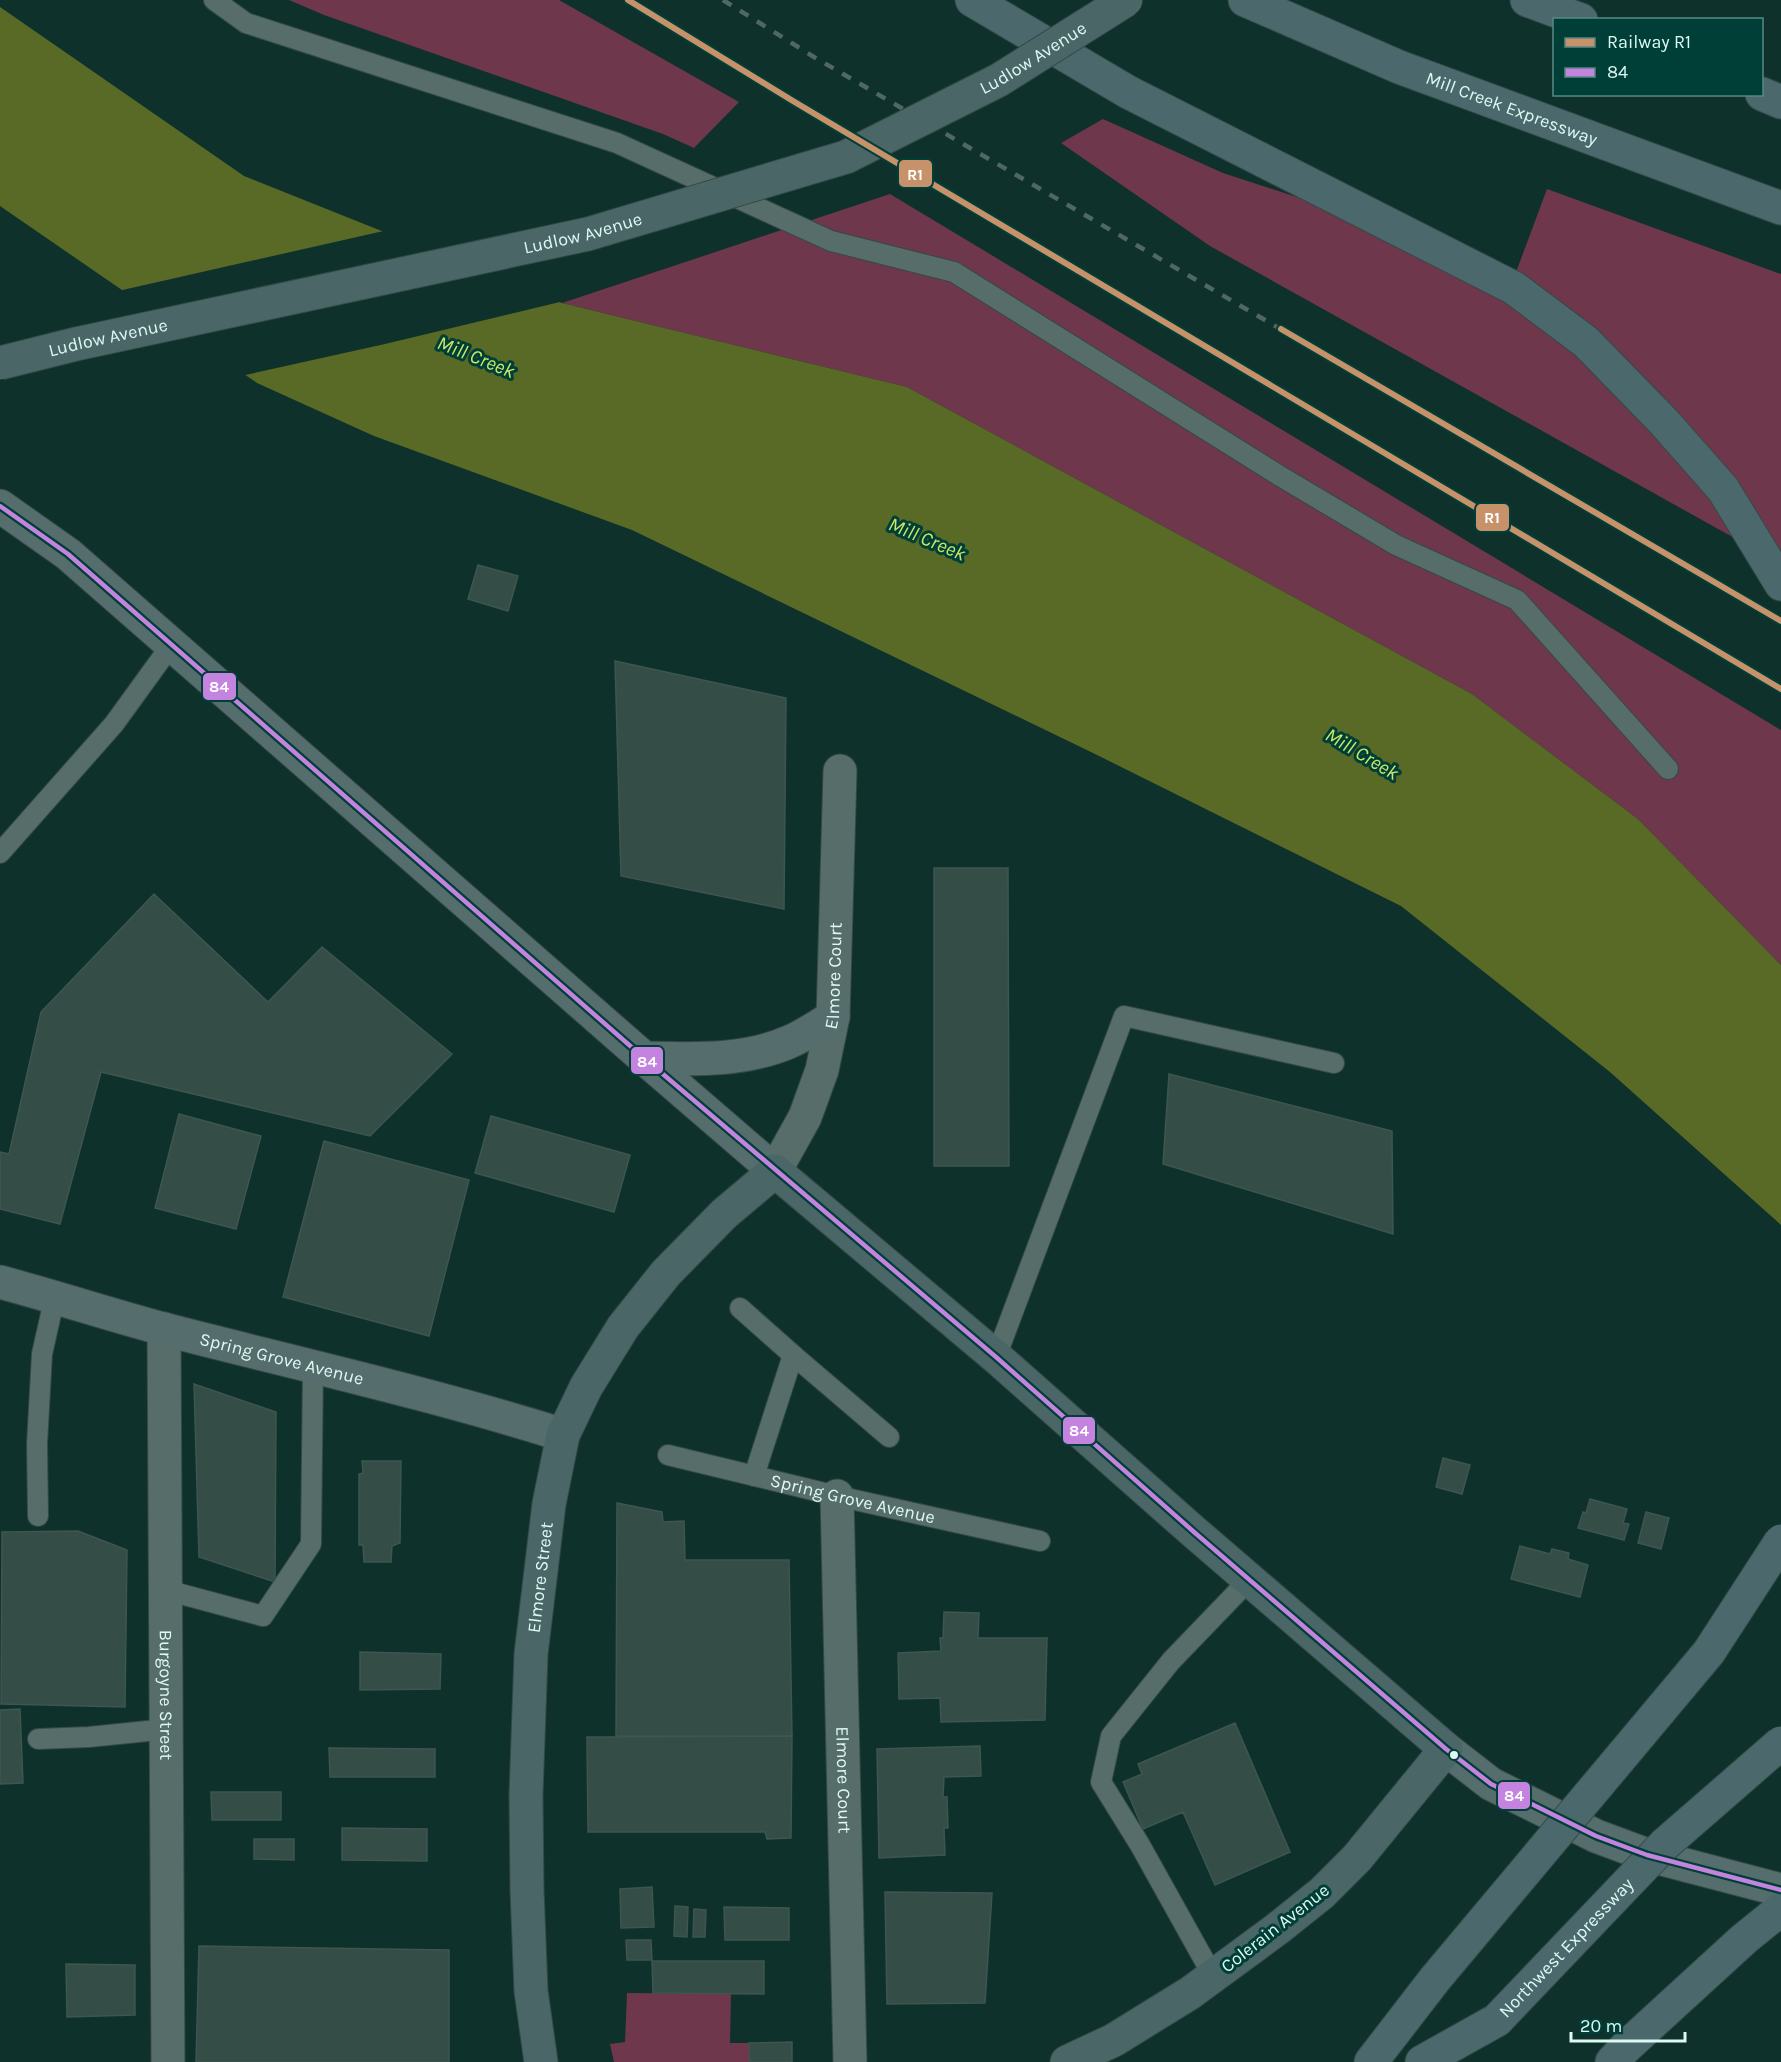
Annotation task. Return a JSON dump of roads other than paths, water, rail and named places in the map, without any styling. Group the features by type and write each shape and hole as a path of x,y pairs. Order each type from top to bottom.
{"highway":[{"path":"972,0 1128,92 1514,288 1586,342 1664,422 1723,489 1781,584"},
{"name":"Mill Creek Expressway","path":"1245,0 1399,67 1781,208"},
{"path":"1527,0 1576,18"},
{"path":"1763,95 1781,102"},
{"path":"1371,2062 1435,1979 1709,1652 1781,1541"},
{"name":"Northwest Expressway","path":"1464,2062 1497,2020 1665,1844 1781,1743"},
{"path":"1612,2062 1744,1939 1781,1909"},
{"path":"1422,2062 1497,2020"}],"main road":[{"name":"Ludlow Avenue","path":"0,363 588,234 846,157 999,80 1126,0"},
{"path":"3,514 68,554 644,1058 996,1357 1249,1580 1446,1749 1491,1784 1596,1836 1647,1855 1781,1890"},
{"path":"644,1058 694,1059 753,1054 789,1042 833,1017"},
{"name":"Elmore Street","path":"541,2062 531,1991 526,1784 532,1643 549,1504 563,1434 586,1387 623,1328 666,1273 724,1214 776,1171"},
{"name":"Spring Grove Avenue","path":"0,1282 164,1329 314,1366 563,1434"},
{"name":"Colerain Avenue","path":"1067,2062 1114,2040 1190,1993 1322,1893 1357,1858 1446,1749"}],"street":[{"name":"Elmore Court","path":"776,1171 805,1117 819,1080 833,1017 840,771"},
{"name":"Burgoyne Street","path":"164,1329 168,2062"},
{"name":"Elmore Court","path":"837,1496 850,2062"}],"lane":[{"path":"214,0 246,23 617,143 831,241 954,272 1280,476 1396,545 1517,600 1668,769"},
{"path":"0,853 114,724 172,644"},
{"path":"996,1357 1124,1016 1334,1063"},
{"path":"38,1516 37,1444 42,1354 55,1296"},
{"path":"740,1308 889,1437"},
{"path":"754,1476 793,1355"},
{"path":"166,1590 263,1616 311,1544 314,1366"},
{"name":"Spring Grove Avenue","path":"668,1455 837,1496 1040,1541"},
{"path":"1213,1976 1140,1845 1101,1782 1111,1736 1171,1661 1249,1580"},
{"path":"38,1739 89,1737 167,1729"}],"water":[{"name":"Mill Creek","path":"0,7 244,176 562,303 907,387 1472,694 1638,819 1781,965 1781,1225 1610,1072 1401,906 1093,753 632,530 374,436 257,383 0,206"}],"railway":[{"path":"723,0 814,57 1781,621"}],"rail line":[{"name":"R1","path":"628,0 793,101 1781,689"},
{"name":"R1","path":"1281,329 1781,621"}]}
